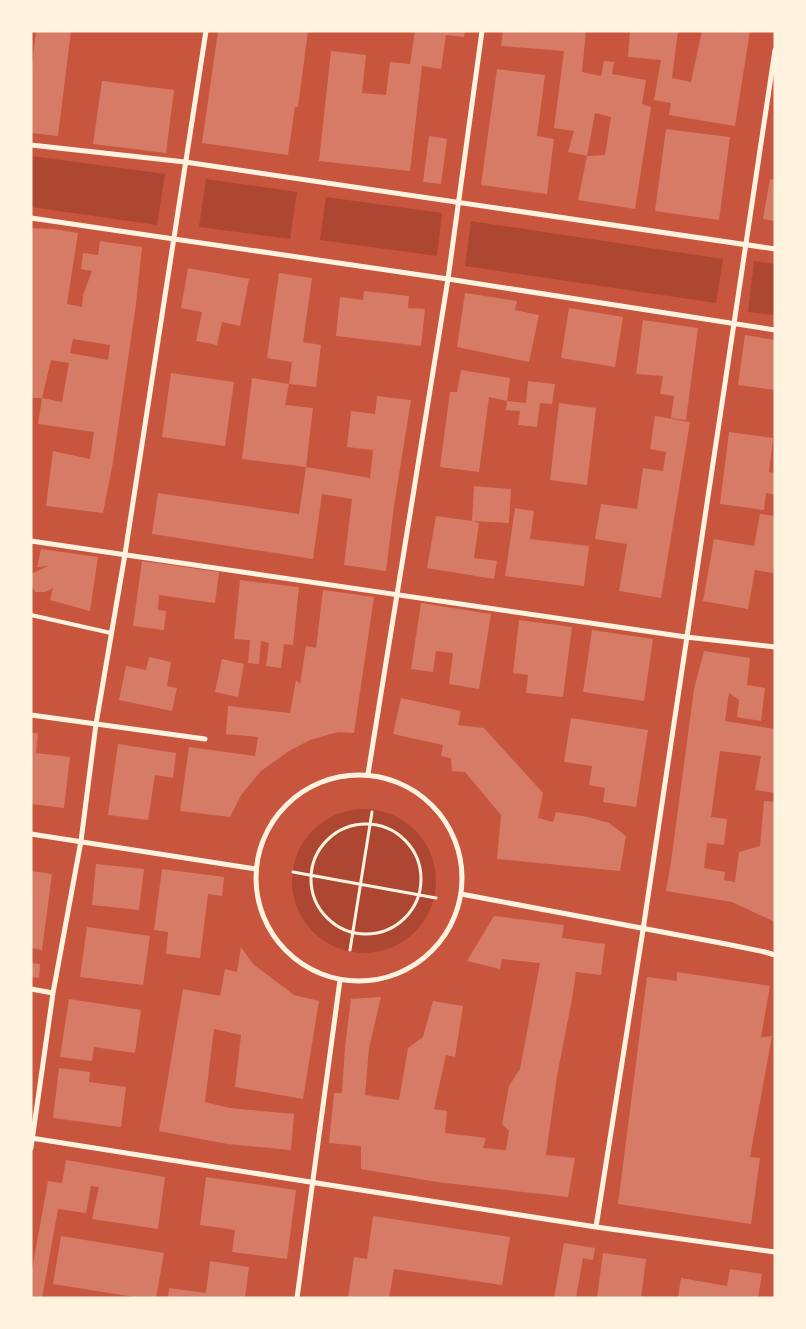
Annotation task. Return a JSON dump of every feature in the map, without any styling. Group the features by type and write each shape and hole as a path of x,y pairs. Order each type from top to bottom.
{"street":[{"path":"31,1148 52,993 81,841 96,724 125,554 184,162 206,31"},
{"path":"368,774 448,279 482,31"},
{"path":"596,1227 643,930 775,50"},
{"path":"31,145 184,162 775,249"},
{"path":"31,218 448,279 775,330"},
{"path":"31,541 686,636 775,647"},
{"path":"31,715 205,739"},
{"path":"368,774 396,780 420,794 441,814 455,838 462,866 461,894 453,921 439,944 419,962 394,975 368,981 340,980 315,972 293,958 275,938 262,915 256,889 256,868 266,832 283,807 308,787 337,776 368,774"},
{"path":"31,834 256,868"},
{"path":"461,894 746,948 775,956"},
{"path":"297,1298 340,980"},
{"path":"31,989 52,993"},
{"path":"32,1138 596,1227 775,1252"}],"lane":[{"path":"31,615 111,633"}],"path":[{"path":"350,950 372,812"},
{"path":"370,823 386,826 400,835 412,847 419,862 422,878 419,895 412,910 400,922 386,931 370,934 353,933 335,926 321,912 313,895 310,876 314,859 323,843 336,832 352,824 370,823"},
{"path":"293,872 436,898"}],"shaded area":[{"path":"31,156 165,174 157,225 31,207"},
{"path":"206,179 297,192 290,239 199,227"},
{"path":"326,197 442,213 437,256 320,240"},
{"path":"471,221 723,259 716,303 465,266"},
{"path":"754,261 775,264 775,315 748,312"},
{"path":"364,809 392,814 415,830 431,853 436,881 431,909 415,932 392,948 364,953 336,948 313,932 297,909 292,881 297,853 313,830 336,814"}],"building":[{"path":"36,31 71,31 58,136 31,133 31,73"},
{"path":"218,31 308,31 298,107 295,107 288,155 202,143"},
{"path":"415,31 465,31 464,37 446,35 441,69 422,66 410,171 319,161 331,51 366,55 362,93 386,95 390,62 410,64"},
{"path":"503,31 586,31 582,72 601,76 604,61 614,62 612,74 646,80 642,104 651,107 635,209 578,200 587,156 568,152 574,131 554,128 564,51 501,46","holes":["595,113 611,117 605,155 587,156"]},
{"path":"630,31 678,31 672,78 691,82 702,31 750,31 735,126 669,115 671,103 654,100 661,60 628,57"},
{"path":"497,69 545,75 537,136 554,139 547,194 481,185"},
{"path":"102,81 174,90 166,153 93,144"},
{"path":"666,129 730,137 719,220 655,211"},
{"path":"429,136 447,139 441,184 423,182"},
{"path":"770,179 775,180 775,221 763,219"},
{"path":"31,228 78,233 67,304 82,307 83,295 92,271 81,269 83,253 98,255 100,241 142,247 136,304 113,462 103,513 46,506 53,451 90,459 94,432 38,424 42,398 31,398","holes":["73,339 110,345 108,360 70,353","51,360 69,363 62,402 42,398"]},
{"path":"188,268 249,279 240,326 222,322 217,345 196,341 202,312 181,308"},
{"path":"279,273 312,278 303,342 321,345 316,387 289,384 292,362 267,358"},
{"path":"364,291 409,296 408,308 425,309 421,346 336,336 340,297 363,300"},
{"path":"465,293 517,301 515,310 539,315 529,362 457,347"},
{"path":"569,308 623,317 615,367 561,358"},
{"path":"643,320 698,328 686,420 671,418 674,396 660,394 663,376 636,374"},
{"path":"745,335 775,340 775,390 738,385"},
{"path":"461,370 510,378 507,401 489,397 479,472 440,467 450,392 457,392"},
{"path":"171,373 234,382 225,446 162,437"},
{"path":"252,378 289,384 285,405 313,408 306,467 242,459"},
{"path":"528,381 555,384 552,404 540,403 537,427 518,425 520,411 506,410 507,401 526,403"},
{"path":"377,396 411,400 386,571 344,565 352,499 322,494 313,559 152,534 158,493 299,514 306,467 370,478 373,450 347,447 351,411 375,414"},
{"path":"559,403 596,408 587,485 550,480"},
{"path":"655,416 690,422 661,598 619,591 627,544 595,539 601,504 637,509 643,468 663,471 666,452 650,449"},
{"path":"729,432 773,438 769,472 775,473 775,495 766,493 764,510 720,504"},
{"path":"474,486 511,489 509,523 472,521"},
{"path":"515,508 534,511 530,539 589,546 584,586 505,576"},
{"path":"760,514 775,516 775,561 773,573 755,570 748,609 703,601 714,539 754,546"},
{"path":"436,516 479,523 474,558 497,561 494,579 427,568"},
{"path":"41,549 98,557 90,611 50,600 53,588 45,592 35,592 32,586 31,574 48,566 37,567"},
{"path":"142,561 219,572 215,603 159,595 158,610 166,611 164,630 133,626"},
{"path":"240,580 299,587 293,645 284,644 281,668 266,666 269,643 261,641 259,664 248,663 250,640 234,639"},
{"path":"323,590 374,597 354,733 338,732 310,740 289,751 261,771 241,795 230,817 180,811 189,747 255,756 258,737 226,734 228,706 290,713 296,680 300,684 306,646 316,648"},
{"path":"421,603 491,614 479,689 449,684 453,653 436,651 433,672 411,669"},
{"path":"519,620 572,627 563,697 526,693 528,675 513,673"},
{"path":"592,630 653,639 644,701 583,692"},
{"path":"704,651 750,658 747,685 765,688 761,721 737,717 739,700 729,693 725,721 775,729 775,793 755,790 761,756 720,751 711,817 727,819 724,845 707,843 704,868 725,872 724,880 735,882 739,852 760,846 764,801 775,802 775,922 732,902 666,891 694,689"},
{"path":"149,657 171,662 167,686 177,688 172,711 119,700 126,666 146,670"},
{"path":"222,659 244,664 238,697 215,692"},
{"path":"401,698 461,711 458,725 484,728 543,793 538,818 553,822 556,812 588,817 609,823 626,836 620,871 497,859 501,815 465,772 452,771 451,758 441,756 443,745 393,734"},
{"path":"571,718 648,730 636,807 603,802 605,788 589,785 592,766 564,762"},
{"path":"31,733 38,733 36,753 70,757 64,808 31,804"},
{"path":"118,744 176,753 173,778 155,775 148,820 108,815"},
{"path":"96,864 144,869 139,910 92,905"},
{"path":"162,869 224,877 222,896 208,894 200,958 166,954 168,932 154,930"},
{"path":"31,871 52,874 42,950 31,948"},
{"path":"494,916 564,925 562,938 605,944 601,975 576,972 557,1076 546,1155 575,1158 568,1197 437,1182 361,1169 361,1146 329,1143 334,1093 342,1093 351,999 381,997 369,1048 365,1095 399,1100 408,1048 423,1037 433,1001 463,1006 455,1057 446,1055 434,1109 447,1111 445,1133 486,1138 483,1148 506,1150 509,1131 502,1124 509,1086 520,1069 540,963 502,959 500,969 467,961"},
{"path":"87,927 150,936 143,985 80,977"},
{"path":"241,947 253,964 294,995 319,1001 303,1099 235,1087 241,1035 214,1029 205,1102 230,1108 294,1114 291,1150 227,1144 159,1131 183,989 220,996 225,969 237,972"},
{"path":"31,963 40,964 39,978 31,977"},
{"path":"677,972 770,986 761,1037 772,1036 750,1157 760,1158 751,1224 618,1204 647,977 677,981"},
{"path":"69,999 141,1010 135,1053 94,1047 92,1061 60,1057"},
{"path":"59,1068 90,1072 89,1082 126,1087 121,1127 53,1118"},
{"path":"66,1160 165,1177 158,1229 92,1219 99,1187 91,1186 86,1213 58,1209 42,1298 31,1298 31,1275 48,1181 62,1183"},
{"path":"206,1177 296,1190 287,1259 232,1252 235,1230 200,1225"},
{"path":"373,1216 510,1237 502,1285 394,1269 389,1298 348,1298 354,1257 367,1259"},
{"path":"61,1236 164,1253 156,1298 140,1298 53,1284"},
{"path":"564,1243 595,1248 593,1260 583,1258 576,1298 554,1298"},
{"path":"603,1253 646,1259 641,1298 597,1298"},
{"path":"210,1261 249,1267 245,1298 168,1298 169,1288 206,1293"},
{"path":"730,1269 762,1274 758,1298 678,1298 681,1278 727,1286"}]}
